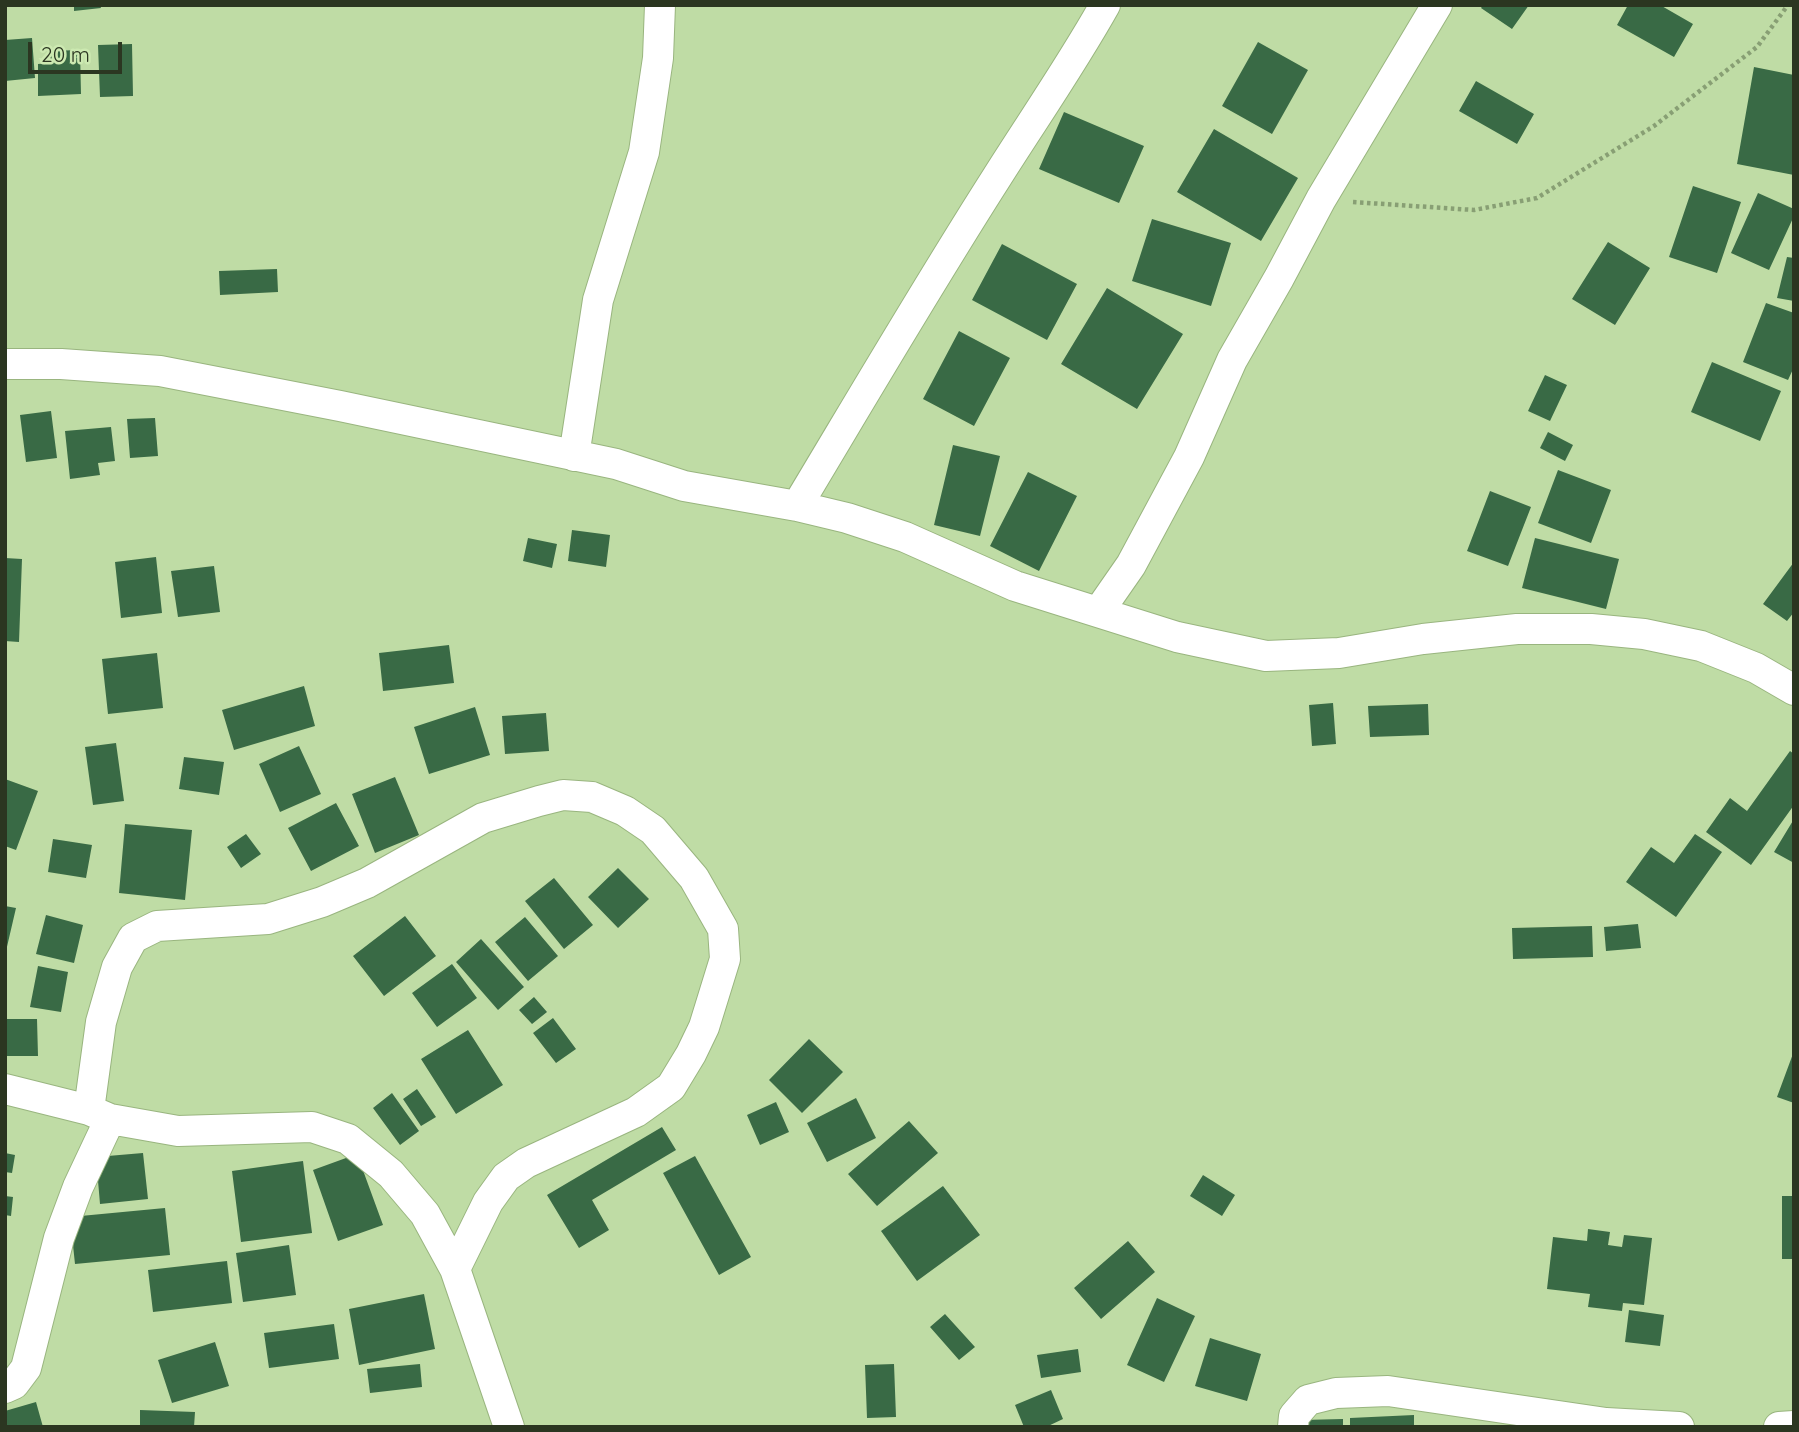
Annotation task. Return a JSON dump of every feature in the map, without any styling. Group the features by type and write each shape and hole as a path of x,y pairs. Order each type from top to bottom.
{"street":[{"path":"574,456 598,300 644,152 658,58 660,5"},
{"path":"797,506 884,360 997,177 1080,50 1105,5"},
{"path":"1099,611 1138,553 1189,457 1231,360 1321,199 1437,5"},
{"path":"5,364 61,364 160,371 616,464 684,486 848,518 905,537 1016,586 1177,637 1266,656 1339,653 1423,639 1517,629 1591,629 1644,634 1701,646 1756,668 1794,690"},
{"path":"5,1388 13,1384 26,1368 60,1238 100,1114 101,1022 117,967 133,938 157,926 268,919 322,902 367,883 483,818 563,795 592,797 625,811 653,830 694,878 723,929 725,959 704,1027 671,1087 636,1112 526,1163 506,1177 488,1202 455,1269"},
{"path":"5,1089 178,1131 312,1126 348,1139 391,1174 425,1214 455,1269 509,1427"},
{"path":"1293,1427 1294,1416 1308,1400 1336,1393 1388,1391 1606,1423 1679,1427"},
{"path":"1779,1427 1794,1426"}],"path":[{"path":"1321,199 1474,210 1537,198 1654,127 1757,47 1788,5"}],"building":[{"path":"74,5 100,5 101,8 74,11"},
{"path":"1483,5 1529,5 1512,29 1481,8"},
{"path":"1628,5 1660,5 1693,24 1674,57 1617,25"},
{"path":"32,38 35,78 5,81 5,40"},
{"path":"1258,42 1308,70 1272,134 1222,106"},
{"path":"132,44 133,96 100,97 98,45"},
{"path":"80,50 81,94 38,96 38,64 50,63 49,51"},
{"path":"1754,67 1794,75 1794,175 1737,164"},
{"path":"1476,81 1534,114 1517,144 1459,111"},
{"path":"1064,112 1144,146 1119,203 1039,169"},
{"path":"1214,129 1298,178 1261,241 1177,192"},
{"path":"1693,186 1741,202 1717,273 1669,257"},
{"path":"1758,193 1794,209 1794,216 1769,270 1731,253"},
{"path":"1152,219 1231,243 1211,306 1132,281"},
{"path":"1608,242 1650,268 1615,325 1572,299"},
{"path":"1002,244 1077,284 1047,340 972,300"},
{"path":"1787,257 1794,258 1794,301 1777,298"},
{"path":"277,269 278,292 220,295 219,271"},
{"path":"1107,288 1183,334 1137,409 1061,364"},
{"path":"1766,303 1794,313 1794,367 1788,380 1743,362"},
{"path":"959,331 1010,358 974,426 923,399"},
{"path":"1712,362 1781,391 1760,441 1691,412"},
{"path":"1545,375 1567,385 1550,421 1528,411"},
{"path":"51,411 57,458 26,462 20,415"},
{"path":"155,418 158,456 130,458 127,419"},
{"path":"111,427 115,461 98,463 100,475 70,479 65,431"},
{"path":"1548,432 1573,445 1565,461 1540,448"},
{"path":"953,445 1000,456 980,536 934,525"},
{"path":"1558,470 1611,490 1591,543 1538,523"},
{"path":"1028,472 1077,496 1039,571 990,546"},
{"path":"1490,491 1531,507 1508,566 1467,551"},
{"path":"572,530 610,535 606,567 568,561"},
{"path":"528,538 557,544 552,568 523,561"},
{"path":"1535,538 1619,559 1606,609 1522,588"},
{"path":"156,557 162,613 121,618 115,562"},
{"path":"5,558 22,559 19,642 5,641"},
{"path":"1794,562 1794,612 1787,621 1763,604"},
{"path":"214,566 220,612 178,617 171,571"},
{"path":"449,645 454,683 383,691 379,653"},
{"path":"157,653 163,708 108,714 102,659"},
{"path":"304,686 315,726 234,750 222,710"},
{"path":"1333,703 1336,744 1312,746 1309,705"},
{"path":"1428,704 1429,735 1370,737 1368,706"},
{"path":"475,707 490,755 429,774 414,727"},
{"path":"546,713 549,751 505,754 502,716"},
{"path":"116,743 124,801 93,805 85,747"},
{"path":"299,746 321,794 280,812 259,764"},
{"path":"1790,751 1794,754 1794,805 1751,865 1706,832 1730,798 1747,811"},
{"path":"184,757 224,762 219,795 179,789"},
{"path":"395,777 419,835 375,853 352,794"},
{"path":"5,779 38,791 16,850 5,846"},
{"path":"336,803 359,846 311,871 288,828"},
{"path":"1794,819 1794,863 1774,852"},
{"path":"125,824 192,830 185,900 119,893"},
{"path":"246,834 261,854 241,868 227,847"},
{"path":"1695,834 1722,852 1676,917 1626,882 1651,847 1674,863"},
{"path":"53,839 92,845 86,878 48,872"},
{"path":"618,868 649,899 618,928 588,897"},
{"path":"554,878 593,925 564,949 525,901"},
{"path":"5,906 16,908 6,951 5,951"},
{"path":"46,915 83,925 74,963 36,954"},
{"path":"405,916 436,956 384,996 353,956"},
{"path":"525,917 558,956 528,981 495,942"},
{"path":"1638,924 1641,948 1606,951 1604,927"},
{"path":"1592,926 1593,957 1513,959 1512,928"},
{"path":"481,939 524,987 498,1010 456,962"},
{"path":"452,964 477,998 437,1027 412,993"},
{"path":"38,966 68,972 61,1012 30,1007"},
{"path":"534,997 547,1012 532,1024 519,1010"},
{"path":"553,1018 576,1049 556,1063 533,1033"},
{"path":"5,1019 37,1019 38,1056 5,1056"},
{"path":"468,1030 503,1085 456,1114 421,1059"},
{"path":"809,1039 843,1072 802,1113 769,1080"},
{"path":"1794,1051 1794,1103 1777,1097"},
{"path":"417,1089 436,1117 421,1126 403,1099"},
{"path":"392,1093 419,1131 400,1145 373,1108"},
{"path":"856,1098 876,1138 827,1162 807,1123"},
{"path":"776,1102 789,1132 760,1145 747,1115"},
{"path":"909,1121 938,1153 877,1206 848,1174"},
{"path":"662,1127 676,1150 592,1200 609,1230 579,1248 547,1195"},
{"path":"5,1153 15,1155 12,1173 5,1172"},
{"path":"143,1153 148,1199 100,1204 96,1157"},
{"path":"357,1154 383,1225 338,1241 313,1170"},
{"path":"695,1156 751,1257 719,1275 663,1173"},
{"path":"303,1161 312,1233 241,1242 232,1171"},
{"path":"1203,1175 1235,1195 1222,1216 1190,1196"},
{"path":"943,1186 980,1235 917,1281 881,1231"},
{"path":"5,1196 13,1197 11,1216 5,1215"},
{"path":"1782,1196 1794,1196 1794,1259 1782,1259"},
{"path":"165,1208 170,1255 75,1264 70,1217"},
{"path":"1588,1229 1610,1232 1608,1245 1622,1247 1624,1235 1652,1238 1644,1305 1623,1303 1622,1311 1588,1307 1590,1294 1547,1289 1553,1237 1587,1241"},
{"path":"1128,1241 1155,1272 1101,1319 1074,1288"},
{"path":"289,1245 296,1295 243,1302 236,1253"},
{"path":"227,1261 232,1303 153,1312 148,1270"},
{"path":"424,1294 435,1349 359,1365 349,1309"},
{"path":"1157,1298 1195,1316 1164,1382 1127,1365"},
{"path":"1629,1310 1664,1315 1660,1346 1625,1342"},
{"path":"945,1314 975,1347 959,1360 930,1327"},
{"path":"334,1324 339,1359 269,1368 264,1333"},
{"path":"1210,1338 1261,1354 1247,1401 1195,1386"},
{"path":"215,1342 229,1386 172,1403 158,1360"},
{"path":"1078,1349 1081,1372 1041,1378 1037,1355"},
{"path":"420,1364 422,1387 370,1393 367,1369"},
{"path":"894,1364 896,1417 867,1418 865,1365"},
{"path":"1051,1390 1063,1419 1046,1427 1024,1427 1015,1405"},
{"path":"36,1402 43,1427 5,1427 5,1411"},
{"path":"140,1410 195,1412 194,1427 140,1427"},
{"path":"1414,1415 1414,1427 1350,1427 1350,1418"},
{"path":"1343,1419 1343,1427 1302,1427 1302,1420"}]}
